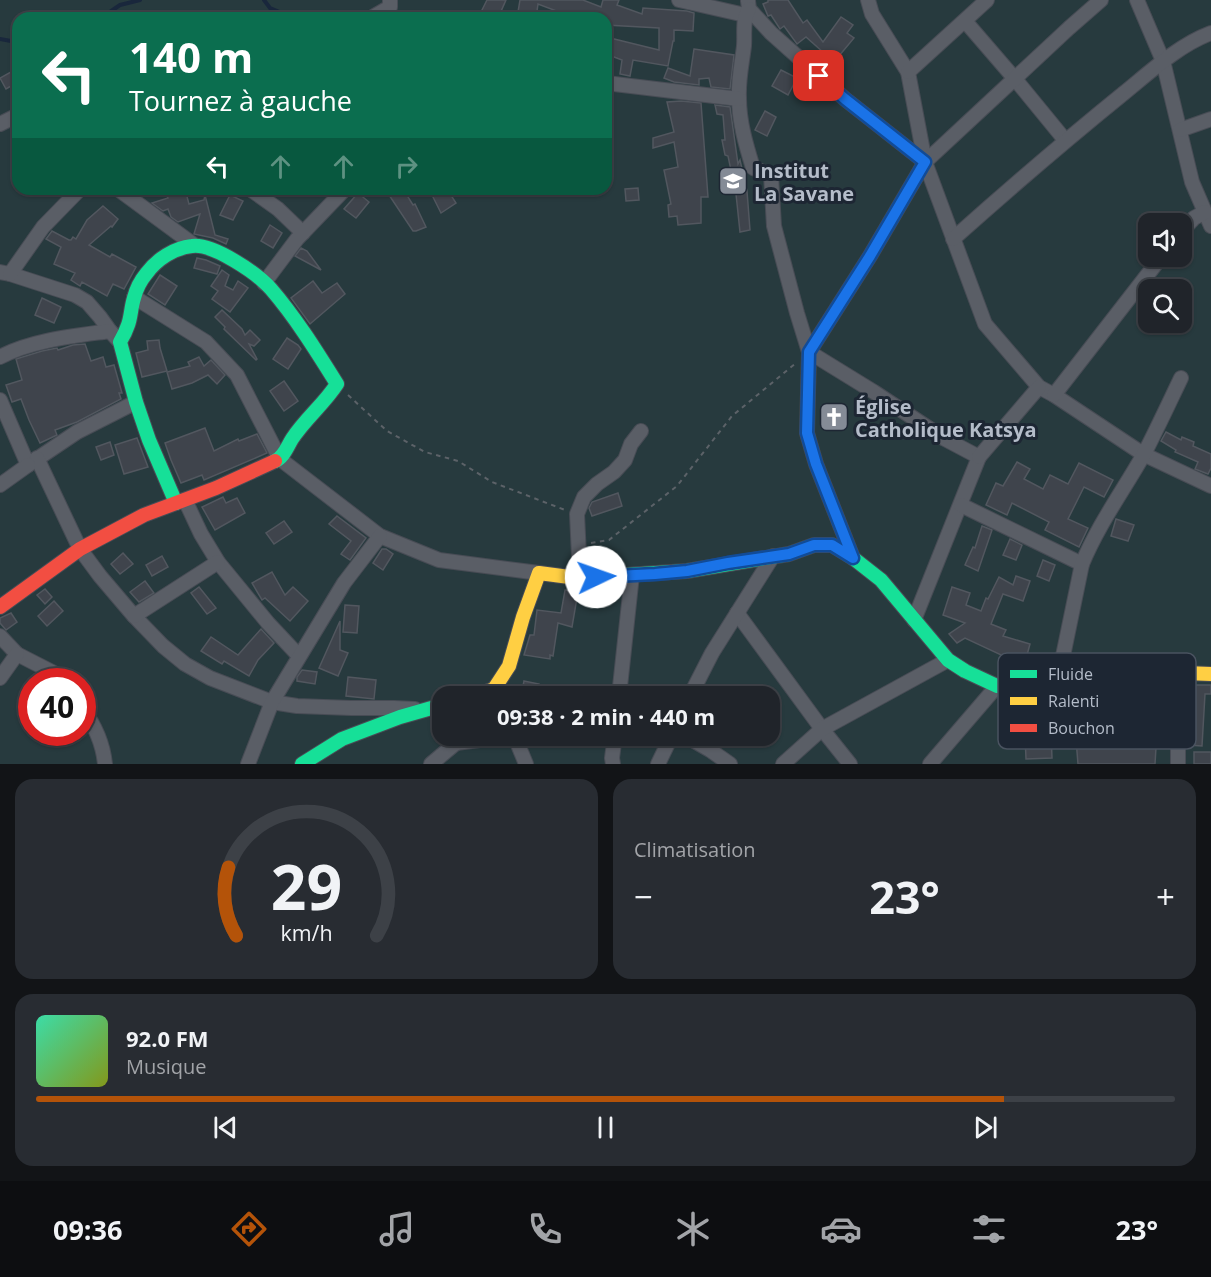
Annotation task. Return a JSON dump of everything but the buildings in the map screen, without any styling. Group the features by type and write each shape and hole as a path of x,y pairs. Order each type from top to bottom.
{"street":[{"path":"381,12 390,7 390,0"},
{"path":"679,0 748,8 771,33 837,92 925,162"},
{"path":"881,0 870,7 908,72 925,162 985,324 1039,387 1054,394 1143,454 1211,486"},
{"path":"908,72 987,0"},
{"path":"809,352 870,256 925,162 1101,0"},
{"path":"1137,0 1163,61 1192,182 1211,226"},
{"path":"748,8 739,99 743,133 753,168 771,176 774,226 809,352 807,433 816,464 853,558"},
{"path":"965,21 1065,140"},
{"path":"953,239 1065,140 1163,61 1199,37 1211,33"},
{"path":"612,84 739,99"},
{"path":"1180,130 1211,119"},
{"path":"74,195 43,227 5,273 75,295 87,302 120,342 149,440 181,501 218,562 268,623 300,656"},
{"path":"0,607 80,549 144,515 280,459 293,437 337,384 315,349 270,288 248,269 228,257 194,245 126,195"},
{"path":"258,195 278,209 303,233"},
{"path":"264,283 297,239 339,195"},
{"path":"1192,220 1205,212"},
{"path":"120,342 128,325 134,297 145,275 156,262 172,251 194,245"},
{"path":"1054,394 1153,267"},
{"path":"134,297 206,342 237,375 280,459 380,536 439,560 577,578 687,571 789,554 814,545 832,545 881,580 948,660 997,686 930,764"},
{"path":"0,357 25,347 68,337 110,332"},
{"path":"809,352 945,439 980,457"},
{"path":"1064,653 1082,564 1087,552 1143,454 1181,378"},
{"path":"914,620 980,457 1039,387"},
{"path":"0,400 80,549 134,616 163,646 185,664 210,678 272,702 297,706 423,710"},
{"path":"0,485 77,432 136,402"},
{"path":"577,578 579,545 577,514 584,497 625,460 641,431"},
{"path":"961,505 1082,564"},
{"path":"248,764 272,702 344,583 380,536"},
{"path":"695,686 711,653 773,556"},
{"path":"134,616 218,562"},
{"path":"498,686 509,666 539,573"},
{"path":"620,686 632,575"},
{"path":"737,613 849,764"},
{"path":"0,636 17,654 44,668"},
{"path":"0,678 17,654"},
{"path":"783,764 822,729 948,660"},
{"path":"302,764 342,739 432,708"},
{"path":"96,732 105,764"},
{"path":"433,763 451,746"},
{"path":"520,746 526,764"},
{"path":"613,764 614,746"},
{"path":"657,764 666,746"},
{"path":"703,746 730,764"}],"path":[{"path":"579,545 609,540 677,486 732,416 809,352"},
{"path":"337,384 387,431 425,452 458,461 492,482 577,514"}],"green space":[{"path":"0,0 1211,0 1211,764 0,764"}],"waterway":[{"path":"110,12 120,5 140,0"},
{"path":"264,0 270,8 280,12"},
{"path":"0,39 12,41"}],"traffic: fast":[{"path":"176,503 149,440 120,342 128,325 135,295 141,282 155,264 172,252 185,247 201,246 223,254 256,276 271,289 289,312 337,384 297,432 283,454 275,461"},
{"path":"610,576 687,571 789,554 814,545 832,545 881,580 948,660 965,671 998,686"},
{"path":"302,764 342,739 400,717 432,708"}],"traffic: slow":[{"path":"496,686 509,666 539,573 577,578 610,576"},
{"path":"1196,673 1211,674"}],"traffic: jam":[{"path":"0,607 80,549 144,515 216,488 275,461"}],"place":[{"name":"Institut La Savane","path":"733,181"},
{"name":"Église Catholique Katsya","path":"834,417"}],"route":[{"path":"596,577 687,571 789,554 814,545 832,545 853,558 824,487 807,433 809,352 831,320 925,162 819,76"}]}
